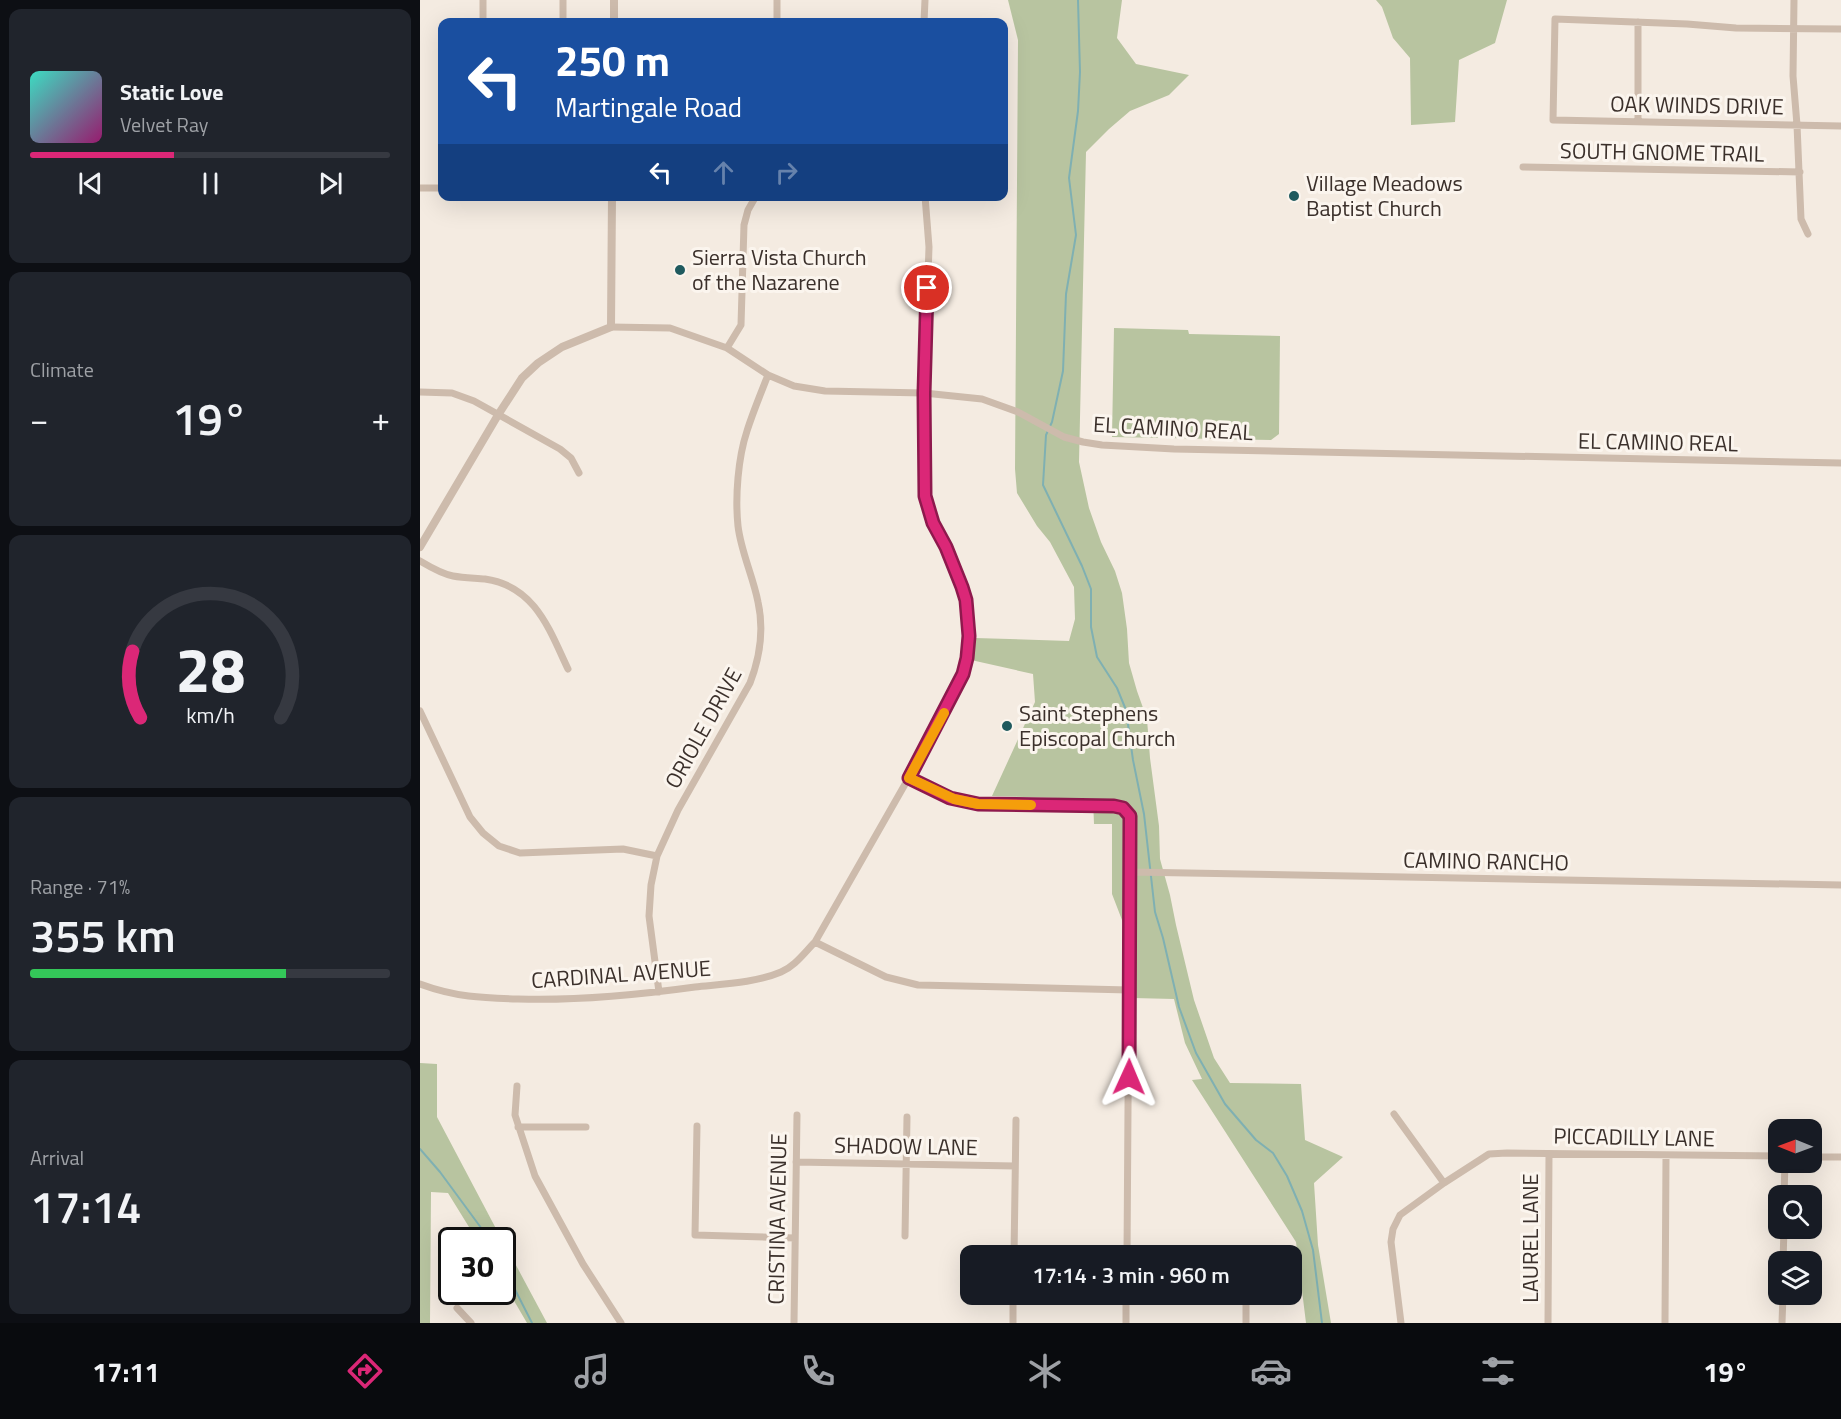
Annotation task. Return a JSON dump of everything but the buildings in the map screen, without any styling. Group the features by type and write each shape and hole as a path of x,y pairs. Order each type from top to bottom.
{"street":[{"path":"483,0 483,18"},
{"path":"563,0 563,18"},
{"path":"614,0 614,18"},
{"path":"777,0 777,18"},
{"path":"924,18 925,0"},
{"path":"1794,0 1793,76 1801,219 1808,234"},
{"name":"OAK WINDS DRIVE","path":"1638,22 1555,20 1553,120 1841,126"},
{"path":"1638,121 1638,22 1736,28 1841,29"},
{"name":"SOUTH GNOME TRAIL","path":"1523,167 1800,172"},
{"path":"420,188 438,188"},
{"path":"611,327 612,201"},
{"path":"727,348 741,325 744,225 753,201"},
{"name":"CARDINAL AVENUE","path":"420,984 443,993 496,999 560,1000 659,992 741,982 772,975 793,965 815,942 909,778 963,674 967,658 969,636 966,600 946,547 933,523 925,496 924,393 929,247 924,201"},
{"name":"EL CAMINO REAL","path":"420,547 498,414 522,378 538,363 562,347 611,327 670,328 727,348 768,375 794,386 825,391 924,393 982,399 1018,412 1064,437 1102,445 1841,464"},
{"name":"ORIOLE DRIVE","path":"659,992 650,916 651,885 657,856 678,810 750,683 758,663 760,620 758,602 741,544 737,492 746,433 768,375"},
{"path":"420,393 452,393 474,401 560,449 571,458 579,473"},
{"path":"420,561 451,576 507,584 526,597 543,616 568,669"},
{"path":"420,711 470,817 498,846 520,853 623,849 657,856"},
{"path":"909,778 950,798 978,804 1114,806 1123,808 1130,816 1126,1245"},
{"name":"CAMINO RANCHO","path":"1131,872 1841,885"},
{"path":"815,942 886,976 918,985 1129,990"},
{"path":"517,1086 515,1115 535,1176 583,1264 621,1323"},
{"path":"1394,1114 1444,1183 1400,1215 1393,1229 1391,1242 1401,1323"},
{"name":"CRISTINA AVENUE","path":"794,1323 797,1115"},
{"path":"905,1236 907,1117"},
{"path":"1014,1245 1016,1120"},
{"path":"698,1126 694,1235 795,1238"},
{"path":"518,1127 586,1127"},
{"name":"PICCADILLY LANE","path":"1444,1183 1489,1154 1768,1156"},
{"name":"LAUREL LANE","path":"1548,1323 1549,1154"},
{"path":"1665,1323 1666,1156"},
{"path":"1822,1157 1841,1157"},
{"name":"SHADOW LANE","path":"796,1162 1015,1166"},
{"path":"1013,1305 1013,1323"},
{"path":"1125,1323 1126,1305"},
{"path":"1246,1305 1246,1323"},
{"path":"1782,1323 1783,1305"},
{"path":"457,1308 471,1323"}],"green space":[{"path":"1008,0 1122,0 1117,38 1136,64 1189,75 1169,95 1130,111 1086,152 1079,462 1089,508 1122,593 1129,663 1147,719 1159,826 1160,859 1194,1000 1214,1058 1230,1083 1301,1084 1305,1140 1343,1157 1314,1183 1318,1245 1331,1323 1306,1323 1302,1291 1302,1245 1296,1245 1192,1080 1202,1079 1185,1043 1174,999 1133,998 1127,933 1112,894 1112,824 1094,824 1093,799 992,796 1035,702 1033,674 971,660 975,638 1069,641 1075,619 1074,587 1050,542 1037,526 1017,493 1015,469 1018,40"},
{"path":"1376,0 1507,0 1495,43 1459,60 1455,122 1411,125 1410,58 1393,38 1382,7"},
{"path":"1114,328 1188,330 1189,334 1280,336 1279,434 1271,440 1112,437"},
{"path":"420,1063 437,1064 437,1117 495,1227 469,1227 448,1193 431,1192 430,1323 420,1323"},
{"path":"516,1265 547,1323 527,1323 516,1304"}],"waterway":[{"path":"1078,0 1080,72 1078,111 1069,178 1076,235 1066,294 1063,371 1052,422 1046,435 1043,485 1091,589 1091,627 1097,657 1117,688 1126,710 1144,814 1155,912 1179,1007 1196,1053 1225,1104 1256,1140 1273,1153 1287,1176 1302,1211 1313,1250 1322,1323"},
{"path":"420,1149 480,1227"},
{"path":"516,1292 532,1323"}],"slow traffic":[{"path":"944,713 909,778 954,799 978,804 1031,805"}],"place":[{"name":"Village Meadows Baptist Church","path":"1294,196"},
{"name":"Sierra Vista Church of the Nazarene","path":"680,270"},
{"name":"Saint Stephens Episcopal Church","path":"1007,726"}],"route":[{"path":"927,288 924,393 925,496 933,523 946,547 962,587 966,600 969,636 963,674 909,778 950,798 978,804 1114,806 1123,808 1130,816 1129,1077"}]}
